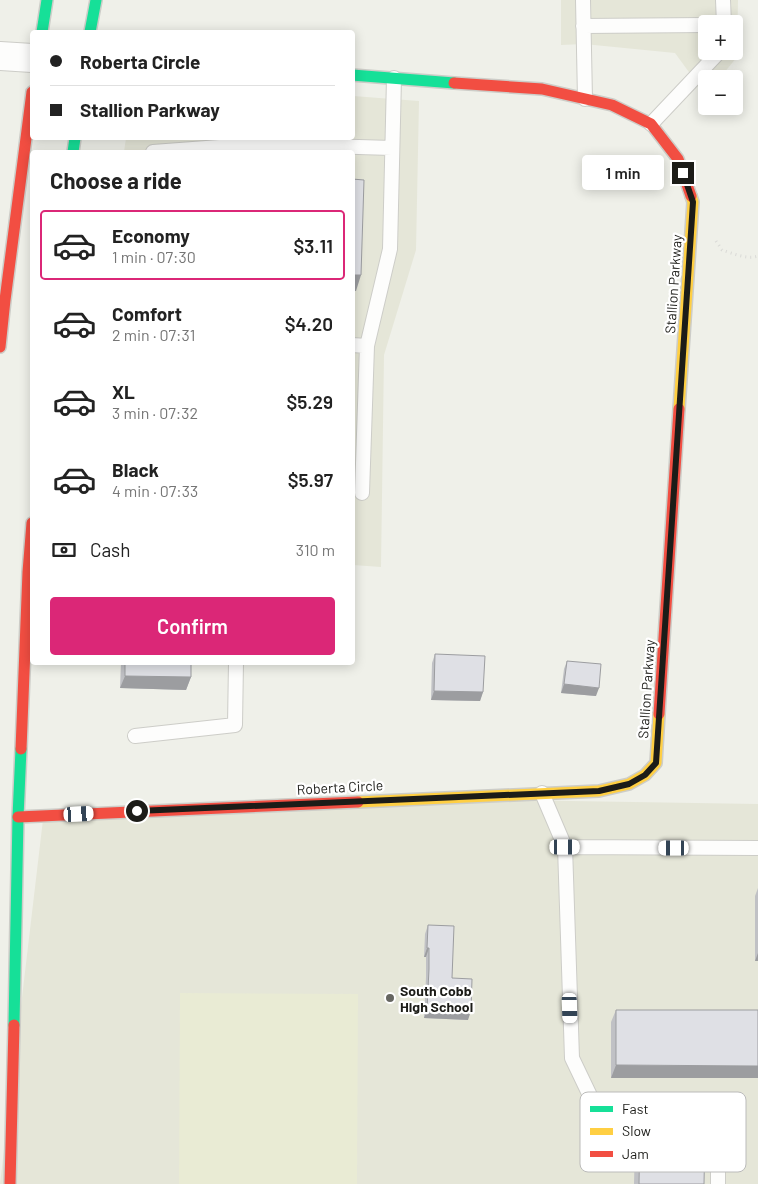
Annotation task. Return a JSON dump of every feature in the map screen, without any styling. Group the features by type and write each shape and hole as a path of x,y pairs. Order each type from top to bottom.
{"street":[{"path":"42,30 47,0"},
{"path":"90,30 96,0"},
{"path":"0,56 30,58"},
{"name":"Stallion Parkway","path":"355,74 542,90 612,105 651,124 678,159 693,202 656,763"},
{"path":"0,347 5,257 30,104"},
{"path":"10,1184 8,965 30,586"},
{"name":"Roberta Circle","path":"18,817 599,791 629,784 645,775 656,763"}],"lane":[{"path":"583,0 585,99"},
{"path":"724,0 724,15"},
{"path":"584,26 698,25"},
{"path":"651,124 711,60"},
{"path":"362,493 367,346 390,249 394,78"},
{"path":"170,150 258,140 392,148"},
{"path":"355,345 367,346"},
{"path":"135,736 235,725 236,665"},
{"path":"542,793 565,847 572,1058 588,1092"},
{"path":"565,847 758,848"}],"path":[{"path":"692,216 709,228 722,250 738,255 758,256"}],"shaded area":[{"path":"561,0 738,0 738,15 698,15 698,60 735,60 726,70 698,70 698,87 675,53 584,44 561,45"},
{"path":"355,96 419,101 416,250 384,355 381,567 355,565 355,150 124,150 126,140 355,140"},
{"name":"South Cobb High School","path":"314,797 758,804 758,1184 0,1184 44,811"}],"green space":[{"path":"180,993 358,994 357,1184 179,1184"}],"building":[{"path":"355,179 364,180 361,275 355,275"},
{"path":"435,654 485,656 483,692 434,691"},
{"path":"567,661 601,664 599,688 564,684"},
{"path":"125,665 191,665 191,677 125,676"},
{"path":"428,925 454,926 452,978 472,979 471,1011 427,1009 429,969 429,948 427,948"},
{"path":"616,1010 758,1010 758,1066 616,1065"},
{"path":"639,1172 704,1172 704,1184 639,1184"}],"traffic: fast":[{"path":"42,30 47,0"},
{"path":"90,30 96,0"},
{"path":"355,75 454,83"},
{"path":"73,150 75,140"},
{"path":"14,1025 21,749"}],"traffic: slow":[{"path":"679,409 693,202 691,196"},
{"path":"358,802 599,791 629,784 645,775 656,763 659,714"}],"traffic: jam":[{"path":"454,83 542,89 612,105 651,124 678,159 691,196"},
{"path":"0,347 30,107"},
{"path":"659,714 679,409"},
{"path":"21,749 30,548"},
{"path":"18,817 358,802"},
{"path":"10,1184 14,1025"}],"place":[{"name":"South Cobb High School","path":"390,998"}],"route":[{"path":"137,811 599,791 629,784 645,775 656,763 693,202 683,173"}]}
